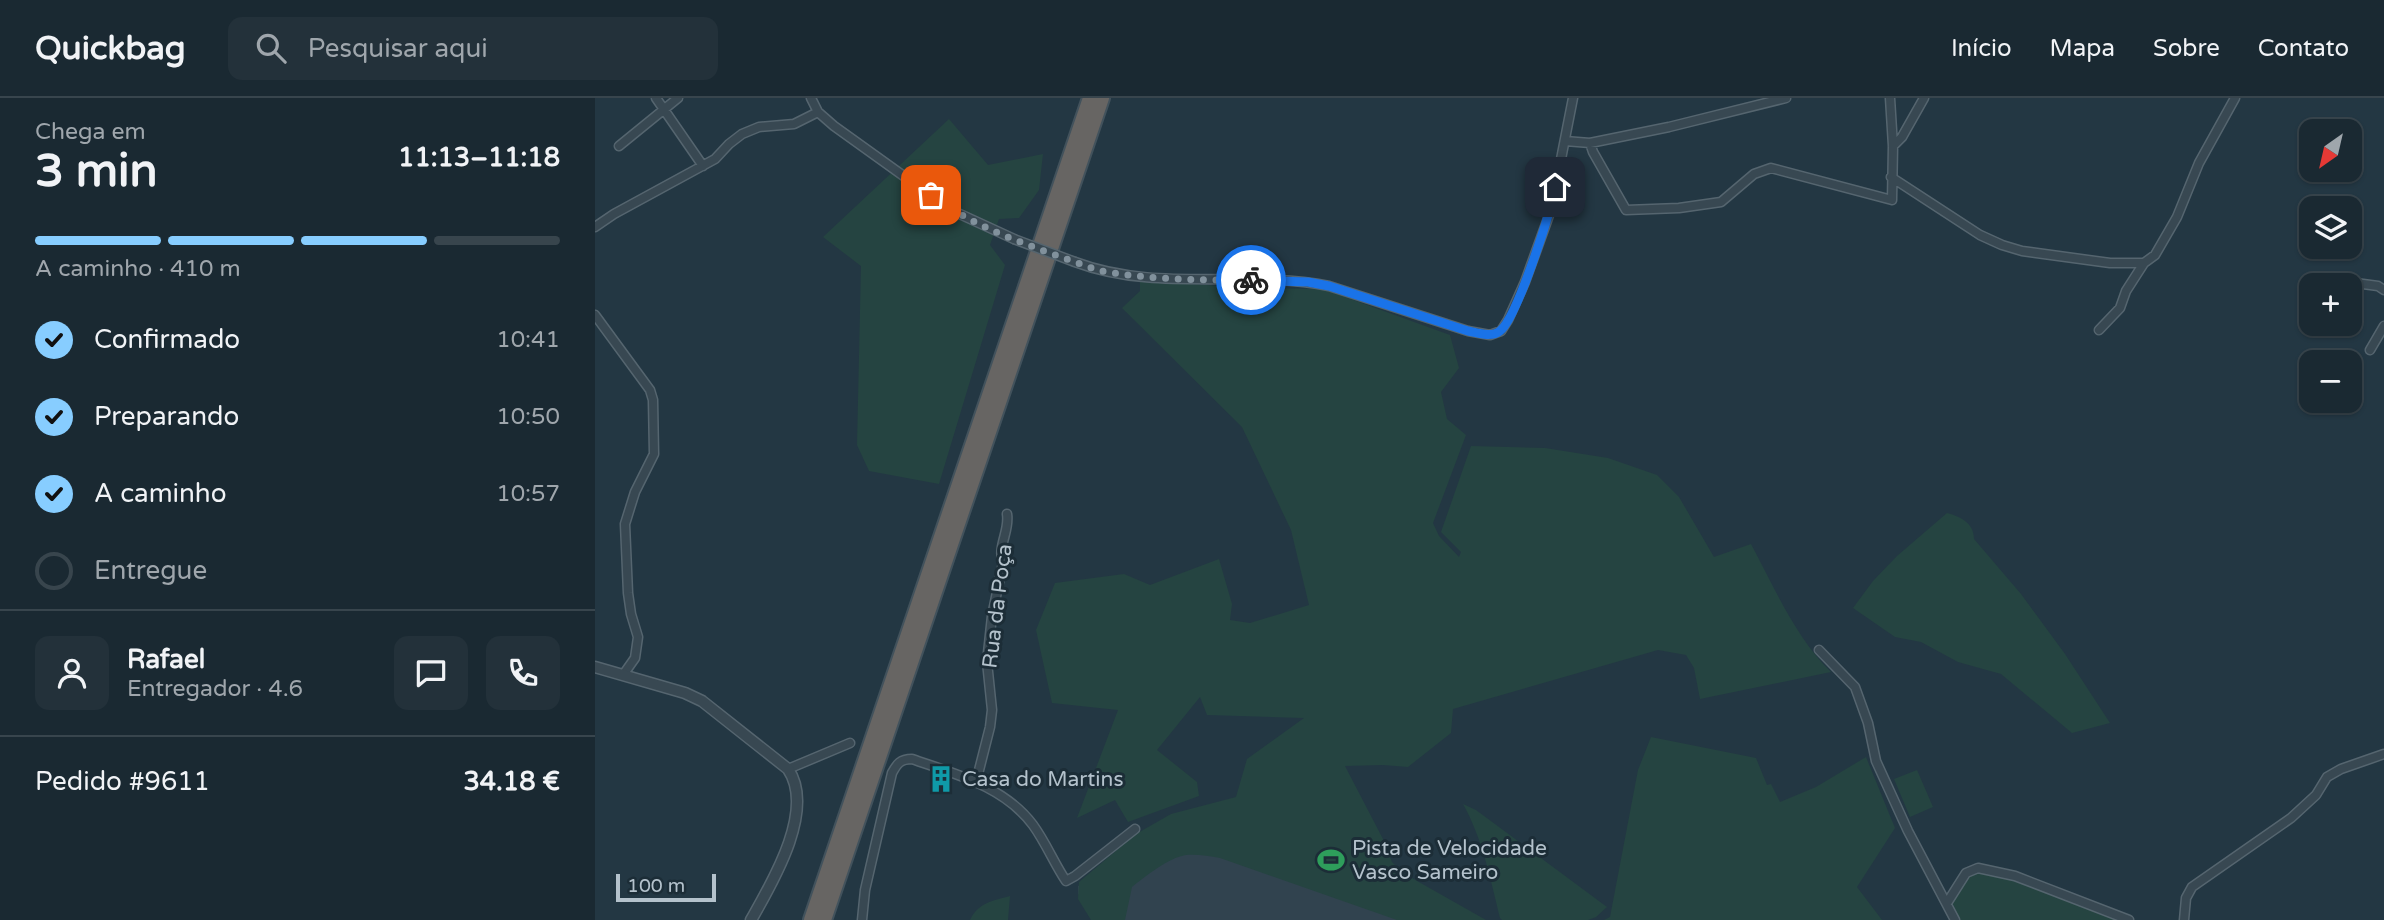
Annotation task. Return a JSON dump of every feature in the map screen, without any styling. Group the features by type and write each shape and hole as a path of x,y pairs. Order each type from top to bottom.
{"highway":[{"path":"809,920 1060,184 1062,165 1087,98"},
{"path":"826,920 1102,98"},
{"path":"1077,170 1086,157 1108,98"}],"street":[{"path":"656,98 703,166"},
{"path":"619,146 678,98"},
{"path":"811,98 818,112 834,125 951,210 1014,239 1075,262 1115,274 1180,279 1308,282 1329,286 1468,331 1490,335 1500,331 1508,320 1551,210 1573,98"},
{"path":"1565,141 1590,143 1786,98"},
{"path":"1590,143 1626,210 1679,208 1721,202 1754,174 1771,168 1892,200 1890,98"},
{"path":"1893,146 1902,137 1924,98"},
{"path":"2099,330 2120,308 2126,291 2144,262 2155,255 2177,217 2199,163 2235,98"},
{"path":"595,227 715,159 742,134 759,127 794,124 818,112"},
{"path":"1891,177 1980,235 2002,245 2022,251 2110,263 2144,262"},
{"path":"2362,284 2378,286 2384,290"},
{"path":"596,319 650,390 653,400 654,454 635,492 625,524 628,593 638,637 635,658 623,676"},
{"path":"2369,350 2383,331"},
{"name":"Rua da Poça","path":"976,782 992,710 987,662 992,616 1003,563 1000,555 1009,523 1007,514"},
{"path":"1819,650 1856,687 1868,723 1876,761 1908,831 1955,920"},
{"path":"595,667 702,701 788,769 796,786 797,810 774,878 751,920"},
{"path":"788,769 850,743"},
{"path":"2184,920 2186,898 2192,887 2291,818 2316,795 2327,777 2341,769 2384,754"},
{"path":"862,920 865,890 892,773 897,763 904,759 912,759 976,782 1006,799 1031,822 1066,881 1135,829"},
{"path":"1947,903 1966,873 1978,868 2015,876 2129,920"}],"shaded area":[{"path":"1174,840 1433,920 1122,920 1078,894 1078,886"}],"green space":[{"path":"949,119 988,165 1043,154 1039,190 1019,218 999,219 990,245 1005,265 939,484 869,471 857,445 861,266 823,237"},
{"path":"1140,281 1323,289 1450,335 1459,368 1441,392 1447,419 1466,435 1433,523 1439,536 1459,557 1461,552 1441,532 1471,446 1545,448 1608,458 1657,475 1679,497 1714,557 1751,544 1796,628 1831,672 1700,699 1694,668 1686,655 1658,650 1453,709 1451,733 1408,767 1345,766 1392,862 1403,873 1486,920 1397,920 1220,858 1190,855 1165,864 1132,887 1125,920 1091,920 1078,899 1079,882 1136,834 1171,814 1236,797 1247,759 1304,718 1207,715 1200,697 1157,750 1197,782 1199,796 1128,822 1115,800 1077,818 1118,710 1052,703 1036,630 1055,583 1124,574 1150,585 1219,559 1232,604 1230,620 1250,623 1309,605 1291,530 1242,427 1122,308 1140,291"},
{"path":"1947,513 1969,525 1974,539 2021,594 2065,654 2110,723 2072,733 2001,674 1958,662 1921,642 1895,637 1853,608 1873,581 1897,556"},
{"path":"1651,737 1756,758 1767,785 1771,784 1780,802 1816,787 1866,757 1895,828 1857,887 1882,920 1604,920 1610,917 1638,770"},
{"path":"1917,770 1933,807 1910,817 1894,779"},
{"path":"1463,804 1476,810 1607,907 1588,920 1502,920 1481,845"},
{"path":"1976,871 2009,877 2119,920 1960,920 1952,902 1962,878"},
{"path":"1010,896 1008,920 970,920 981,906"}],"way so far":[{"path":"931,195 951,210 980,224 1097,270 1115,274 1193,280 1251,280"}],"place":[{"name":"Casa do Martins","path":"941,779"},
{"name":"Pista de Velocidade Vasco Sameiro","path":"1331,860"}],"route":[{"path":"1251,280 1308,282 1329,286 1468,331 1490,335 1500,331 1508,320 1525,282 1551,210 1555,187"}]}
